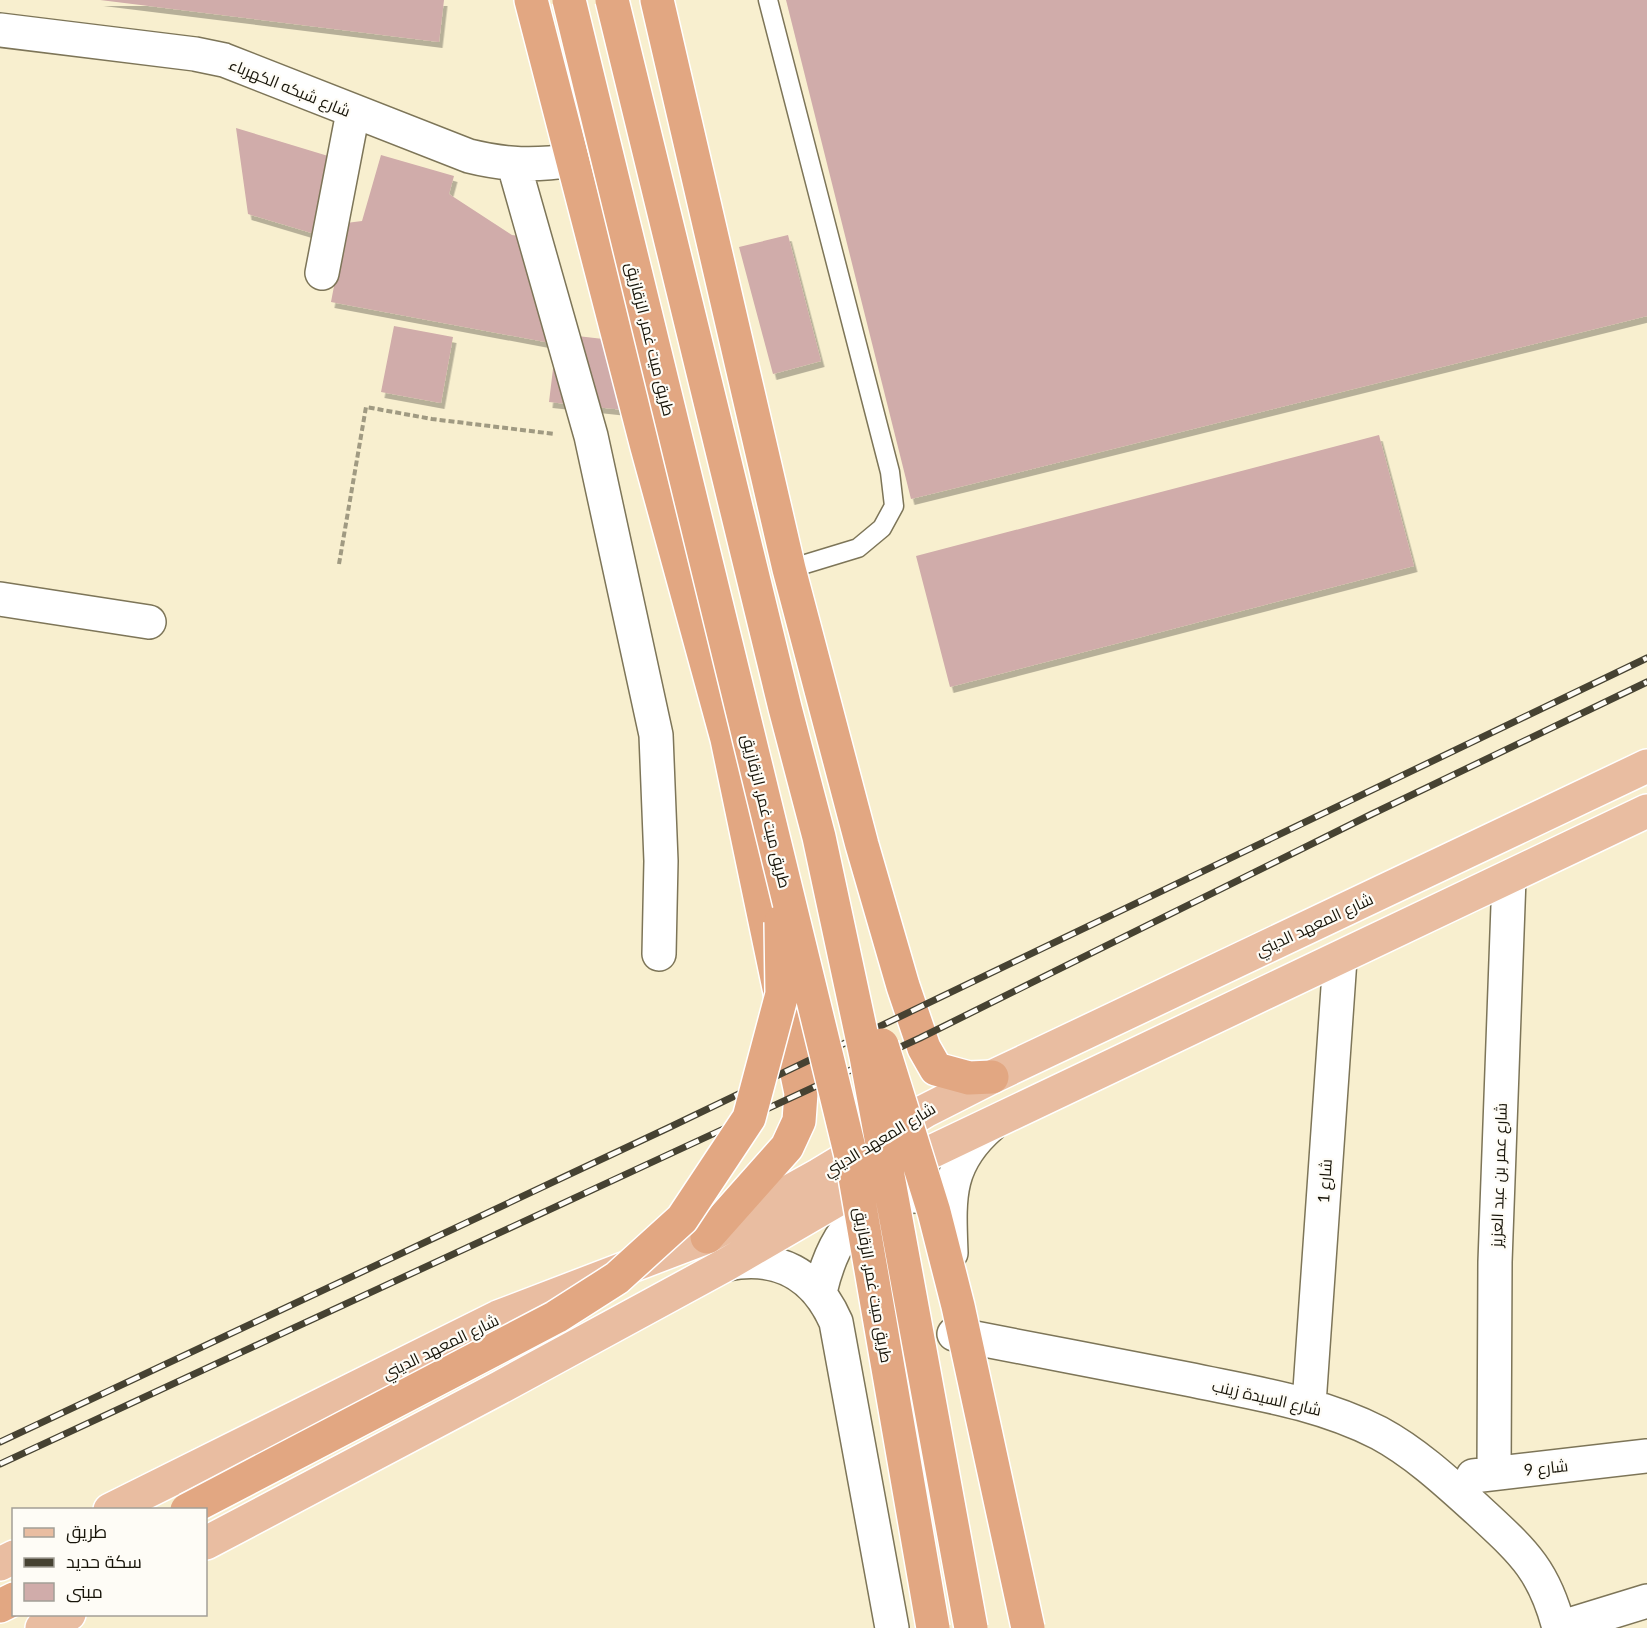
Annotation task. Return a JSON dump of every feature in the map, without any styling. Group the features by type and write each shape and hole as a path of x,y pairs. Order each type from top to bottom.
{"highway":[{"name":"طريق ميت غمر, الزقازيق","path":"531,0 727,739 801,1093 799,1121 787,1147 707,1236"},
{"name":"طريق ميت غمر, الزقازيق","path":"569,0 852,1160 933,1628"},
{"name":"طريق ميت غمر, الزقازيق","path":"612,0 785,708 819,837 866,1056 971,1628"},
{"path":"657,0 789,569 862,845 924,1048 936,1069 969,1078 992,1077"},
{"path":"190,1508 556,1317 617,1278 682,1219 749,1118 770,1047 782,994 782,928 769,822"},
{"path":"843,949 882,1046 934,1212 958,1306 1028,1628"}],"main road":[{"name":"شارع المعهد الديني","path":"112,1508 498,1317 707,1236 819,1175 925,1111 992,1077 1647,766"},
{"name":"شارع المعهد الديني","path":"207,1542 727,1264 868,1182 992,1125 1647,811"},
{"path":"42,1628 65,1616"}],"street":[{"name":"شارع شبكه الكهرباء","path":"0,30 195,54 224,60 469,156 514,165 544,165 572,160"},
{"path":"322,273 353,112"},
{"path":"514,165 591,438 656,735 661,861 659,954"},
{"path":"0,599 149,622"},
{"name":"شارع عمر بن عبد العزيز","path":"1494,1473 1495,1262 1509,878"},
{"name":"شارع 1","path":"1309,1404 1340,959"},
{"path":"992,1125 966,1151 952,1184 950,1200 954,1334 1034,1628"},
{"path":"820,1292 832,1251 842,1233 872,1207 910,1196 930,1196 950,1200"},
{"path":"727,1264 761,1260 783,1266 803,1276 820,1292 836,1322 892,1628"},
{"name":"شارع السيدة زينب","path":"954,1334 1309,1404 1381,1434 1414,1455 1444,1479 1520,1549 1533,1564 1552,1597 1559,1628"},
{"name":"شارع 9","path":"1444,1479 1647,1456"},
{"path":"1559,1628 1647,1601"}],"lane":[{"path":"768,0 890,472 894,506 882,528 858,548 789,569"}],"path":[{"path":"339,564 366,407 432,419 591,438"}],"building":[{"path":"100,0 444,0 439,42"},
{"path":"786,0 1647,0 1647,316 911,499"},
{"path":"236,128 338,159 315,234 248,214"},
{"path":"381,155 454,176 449,194 512,235 541,239 560,334 612,340 624,410 549,402 556,344 331,302 346,223 362,221"},
{"path":"788,235 821,361 773,374 739,247"},
{"path":"394,326 453,337 441,403 381,392"},
{"path":"1379,435 1414,566 950,687 916,556"}],"railway":[{"path":"0,1442 668,1128 1647,658"},
{"path":"0,1464 920,1038 1372,814 1647,682"}]}
